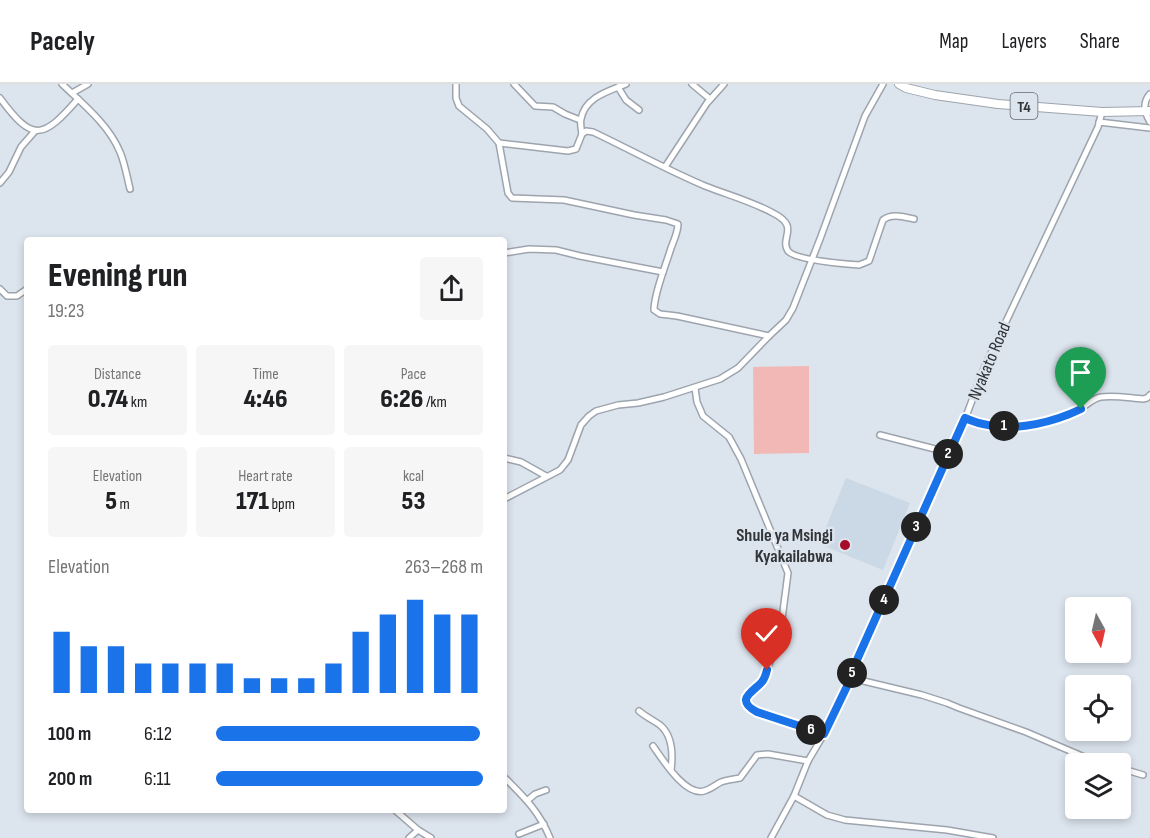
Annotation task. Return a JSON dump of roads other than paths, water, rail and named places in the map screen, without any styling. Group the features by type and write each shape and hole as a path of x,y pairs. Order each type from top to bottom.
{"highway":[{"name":"T4","path":"899,84 906,88 945,97 998,104 1102,112 1148,111"}],"street":[{"path":"62,84 96,117 117,145 130,189"},
{"path":"72,93 88,84"},
{"path":"456,84 456,98 459,106 479,122 499,143 508,193 512,198 564,200 678,224 654,307 657,313 769,336"},
{"path":"514,84 534,106 553,107 580,120"},
{"path":"692,84 710,99"},
{"path":"665,167 710,99 724,84"},
{"path":"507,497 560,470 568,460 581,425 596,411 638,403 720,379 738,368 777,330 793,308 865,116 883,84"},
{"path":"499,143 568,151 576,148 582,134 580,120 592,99 623,85 626,100 639,110"},
{"path":"1150,94 1144,104 1150,122"},
{"path":"0,98 16,118 35,131 52,125 78,99"},
{"name":"Nyakato Road","path":"771,838 851,678 856,662 965,418 985,366 1098,127 1102,112"},
{"path":"1099,122 1150,128"},
{"path":"0,183 9,172 21,147 35,131"},
{"path":"582,134 586,131 593,132 707,187 777,214 789,228 786,244 789,252 812,260 859,265 866,263 869,261 886,217 914,219"},
{"path":"507,253 529,249 556,250 663,272"},
{"path":"0,289 7,296 13,297 24,291"},
{"path":"695,388 697,402 703,416 729,437 741,459 788,573 782,619 774,650 765,677 750,691 747,703 757,712 824,734"},
{"path":"965,418 988,425 1018,426 1071,414 1098,398 1143,399 1150,395"},
{"path":"880,435 939,450 950,450"},
{"path":"507,459 521,462 546,476"},
{"path":"851,678 947,703 1075,753"},
{"path":"639,711 666,731 671,748 671,770"},
{"path":"653,746 684,784 700,792 727,780 740,778 757,755 768,754 808,761"},
{"path":"1131,771 1143,775"},
{"path":"507,780 528,800 544,824 550,838"},
{"path":"528,800 546,790"},
{"path":"794,796 827,815 845,820 947,830 993,838"},
{"path":"398,813 431,838"},
{"path":"519,834 544,824"},
{"path":"409,838 418,830"}],"place":[{"name":"Shule ya Msingi Kyakailabwa","path":"845,545"}]}
